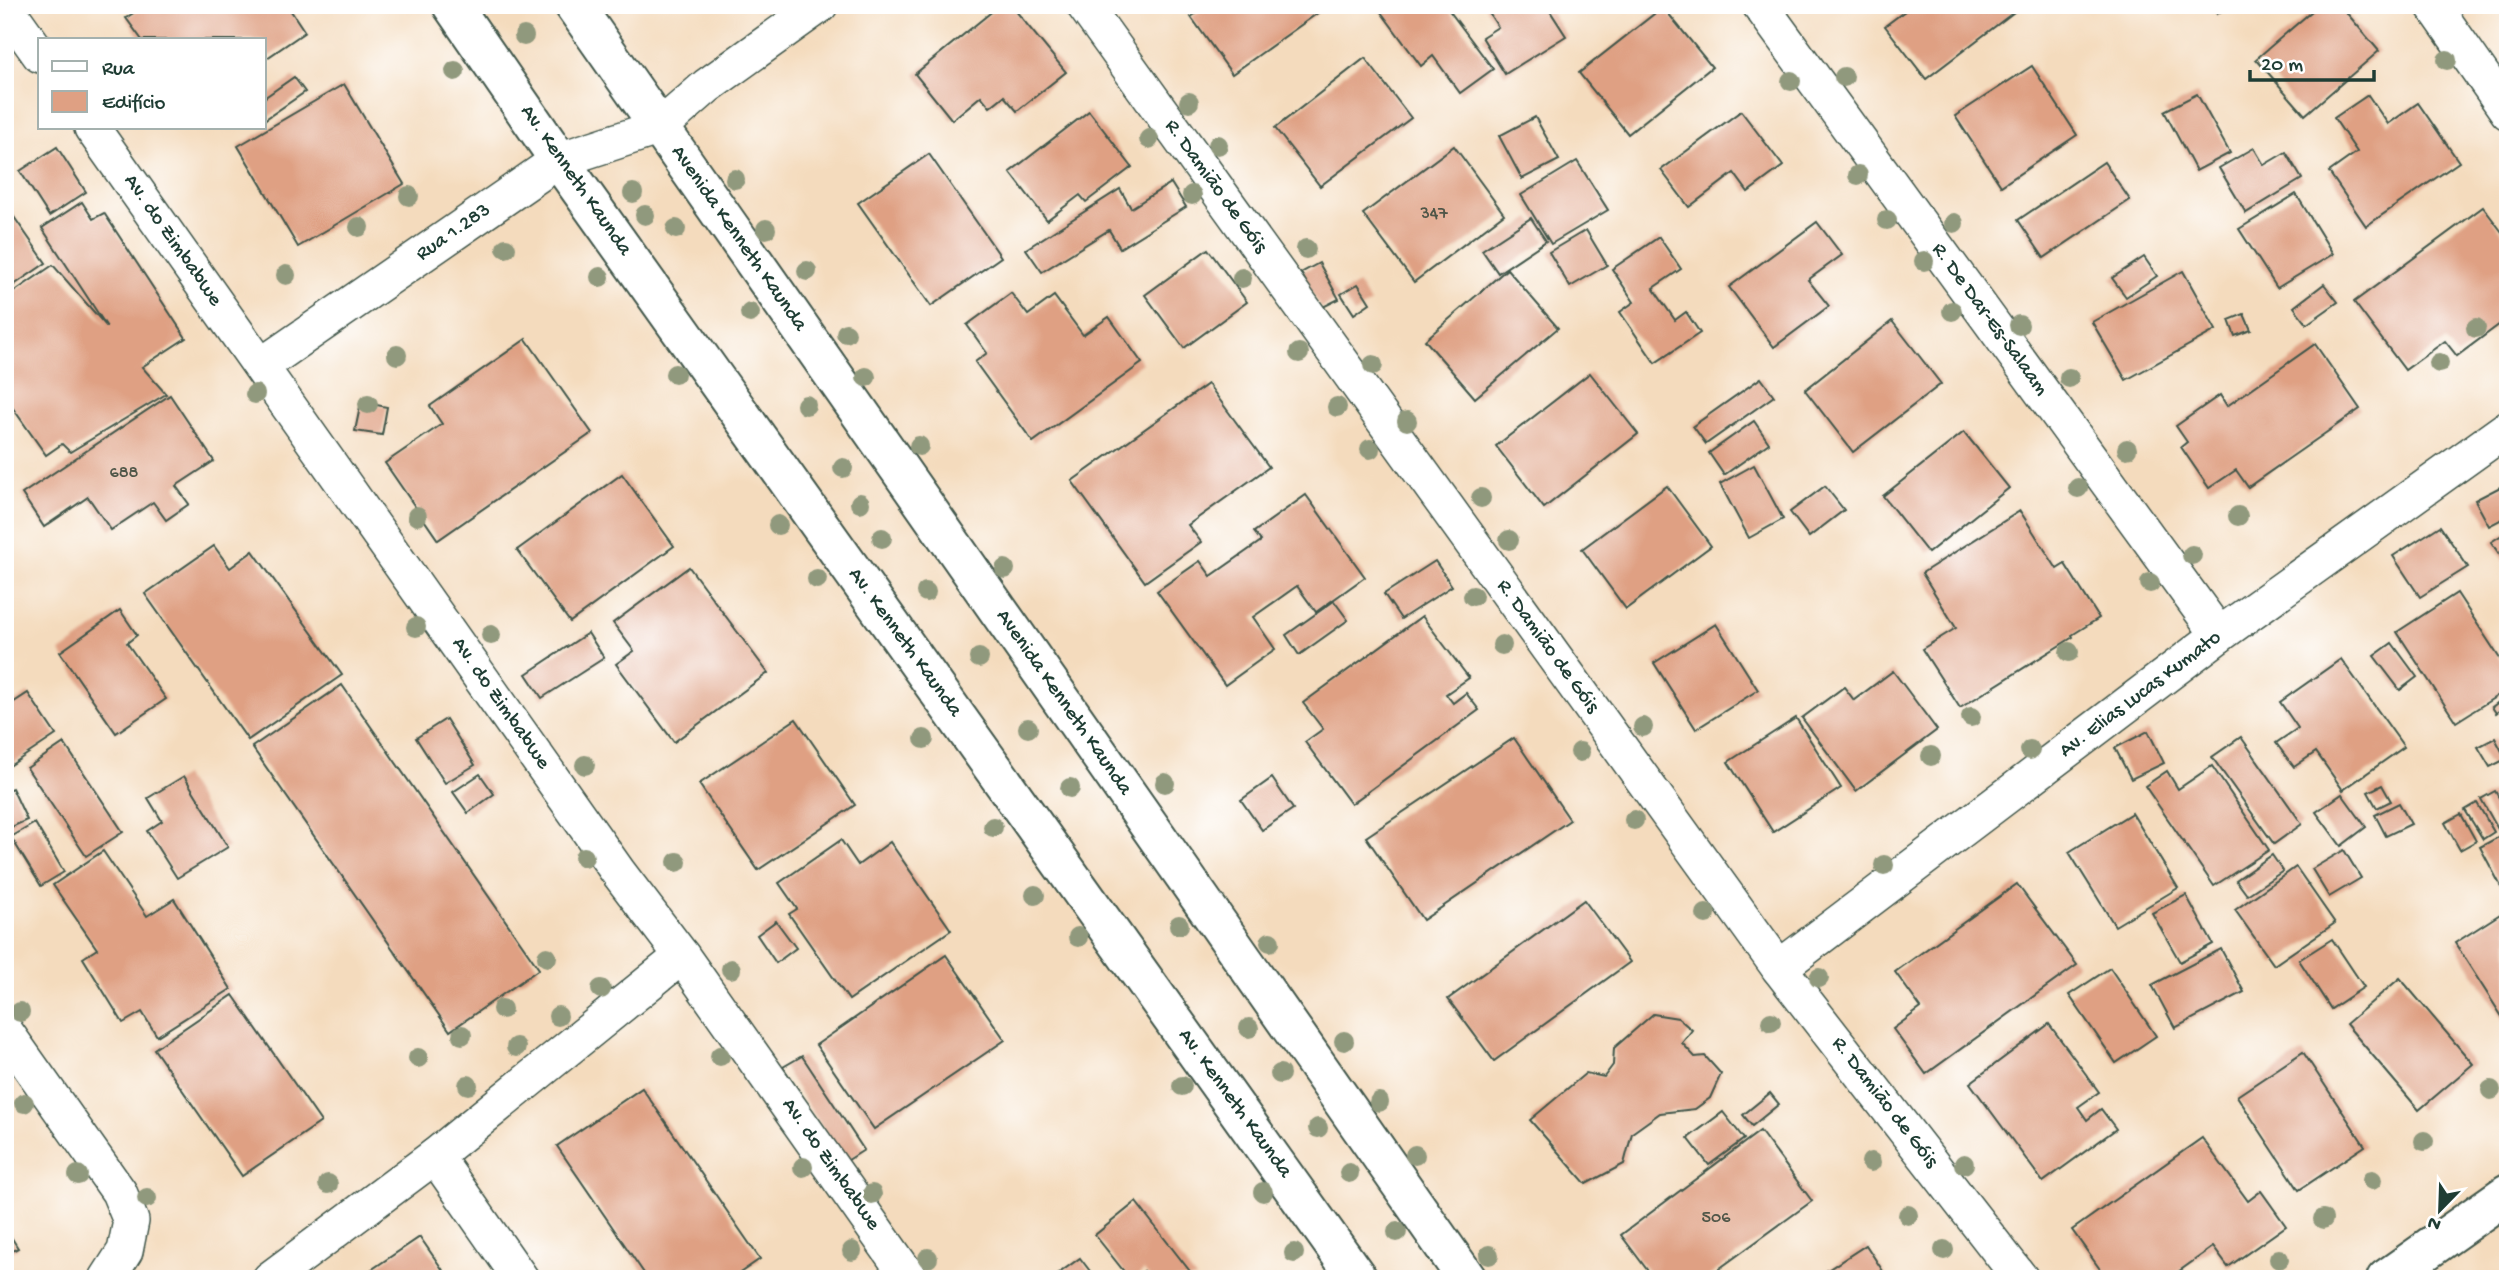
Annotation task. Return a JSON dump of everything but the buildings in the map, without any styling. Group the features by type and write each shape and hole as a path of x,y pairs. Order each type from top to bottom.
{"main road":[{"name":"Av. Kenneth Kaunda","path":"452,5 559,160 1358,1279"},
{"path":"573,5 660,127"},
{"name":"Avenida Kenneth Kaunda","path":"660,127 1467,1279"},
{"path":"2386,1279 2508,1193"}],"street":[{"path":"660,127 707,86 820,5"},
{"name":"R. Damião de Góis","path":"1084,5 1779,968 2021,1279"},
{"name":"R. De Dar-Es-Salaam","path":"1760,5 2219,635"},
{"path":"2433,5 2508,112"},
{"path":"5,6 38,52"},
{"name":"Rua 1.283","path":"261,366 559,160 660,127"},
{"name":"Av. do Zimbabwe","path":"93,130 610,861 682,956 910,1279"},
{"name":"Av. Elias Lucas Kumato","path":"1779,968 2219,635 2508,428"},
{"path":"270,1279 435,1156 682,956"},
{"path":"5,1031 120,1192 131,1221 116,1265"},
{"path":"435,1156 521,1279"}]}
